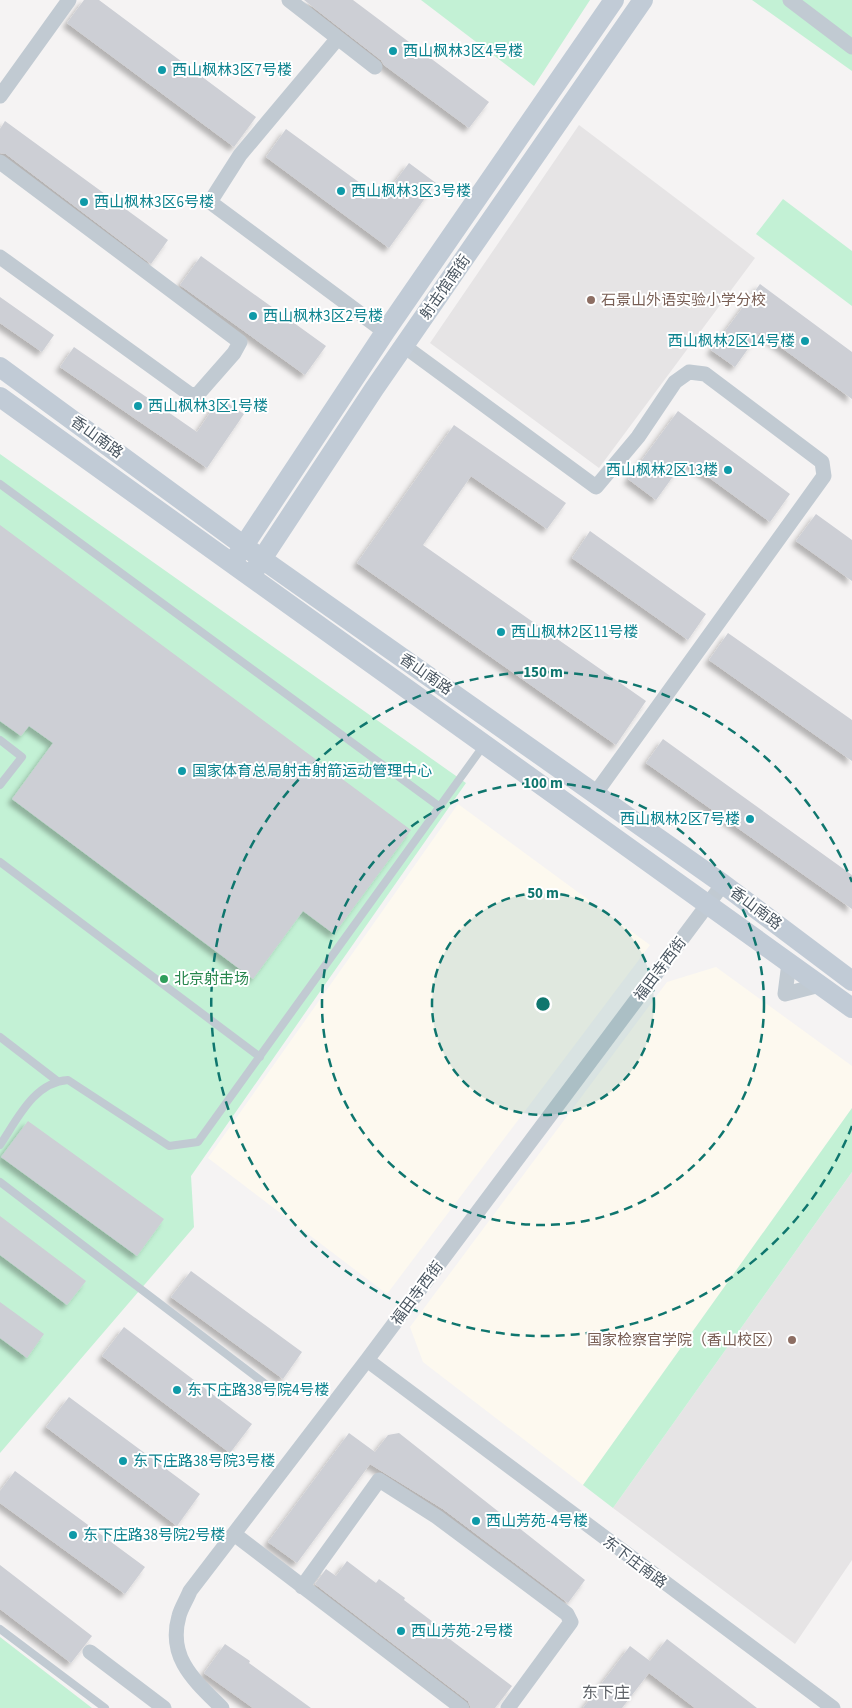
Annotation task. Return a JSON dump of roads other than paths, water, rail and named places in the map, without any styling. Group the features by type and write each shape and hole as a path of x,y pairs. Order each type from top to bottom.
{"main road":[{"name":"射击馆南街","path":"232,564 385,332 614,0"},
{"name":"射击馆南街","path":"251,577 404,346 643,0"},
{"name":"香山南路","path":"0,367 262,559 723,884 852,981"},
{"name":"香山南路","path":"0,397 852,1008"}],"street":[{"path":"0,96 69,0"},
{"path":"289,0 375,67"},
{"path":"790,0 852,46"},
{"path":"338,38 240,155 210,202 385,332"},
{"path":"0,162 240,342 234,353 198,394 191,395 0,257"},
{"path":"404,346 596,487 638,437 675,382 689,372 705,374 822,462 824,476 595,794"},
{"name":"福田寺西街","path":"222,1708 182,1664 177,1640 179,1616 190,1591 367,1360 723,884"},
{"path":"789,963 785,994 820,985"},
{"name":"东下庄南路","path":"367,1360 833,1708"},
{"path":"302,1586 379,1480 438,1517 567,1614 571,1622 508,1708"},
{"path":"234,1534 462,1708"},
{"path":"90,1652 164,1708"}],"lane":[{"path":"0,484 440,807"},
{"path":"0,740 22,757 0,785"},
{"path":"0,1146 35,1094 56,1080 68,1080 169,1146 198,1142 484,745"},
{"path":"0,862 260,1057"},
{"path":"0,1037 56,1080"},
{"path":"0,1182 276,1392"},
{"path":"0,1629 105,1708"}],"place":[{"name":"西山枫林3区4号楼","path":"393,51"},
{"name":"西山枫林3区7号楼","path":"162,70"},
{"name":"西山枫林3区3号楼","path":"341,191"},
{"name":"西山枫林3区6号楼","path":"84,202"},
{"name":"石景山外语实验小学分校","path":"591,300"},
{"name":"西山枫林3区2号楼","path":"253,316"},
{"name":"西山枫林2区14号楼","path":"805,341"},
{"name":"西山枫林3区1号楼","path":"138,406"},
{"name":"西山枫林2区13楼","path":"728,470"},
{"name":"西山枫林2区11号楼","path":"501,632"},
{"name":"国家体育总局射击射箭运动管理中心","path":"182,771"},
{"name":"西山枫林2区7号楼","path":"750,819"},
{"name":"北京射击场","path":"164,979"},
{"name":"国家检察官学院（香山校区）","path":"792,1340"},
{"name":"东下庄路38号院4号楼","path":"177,1390"},
{"name":"东下庄路38号院3号楼","path":"123,1461"},
{"name":"西山芳苑-4号楼","path":"476,1521"},
{"name":"东下庄路38号院2号楼","path":"73,1535"},
{"name":"西山芳苑-2号楼","path":"401,1631"}],"district":[{"name":"东下庄","path":"606,1692"}]}
